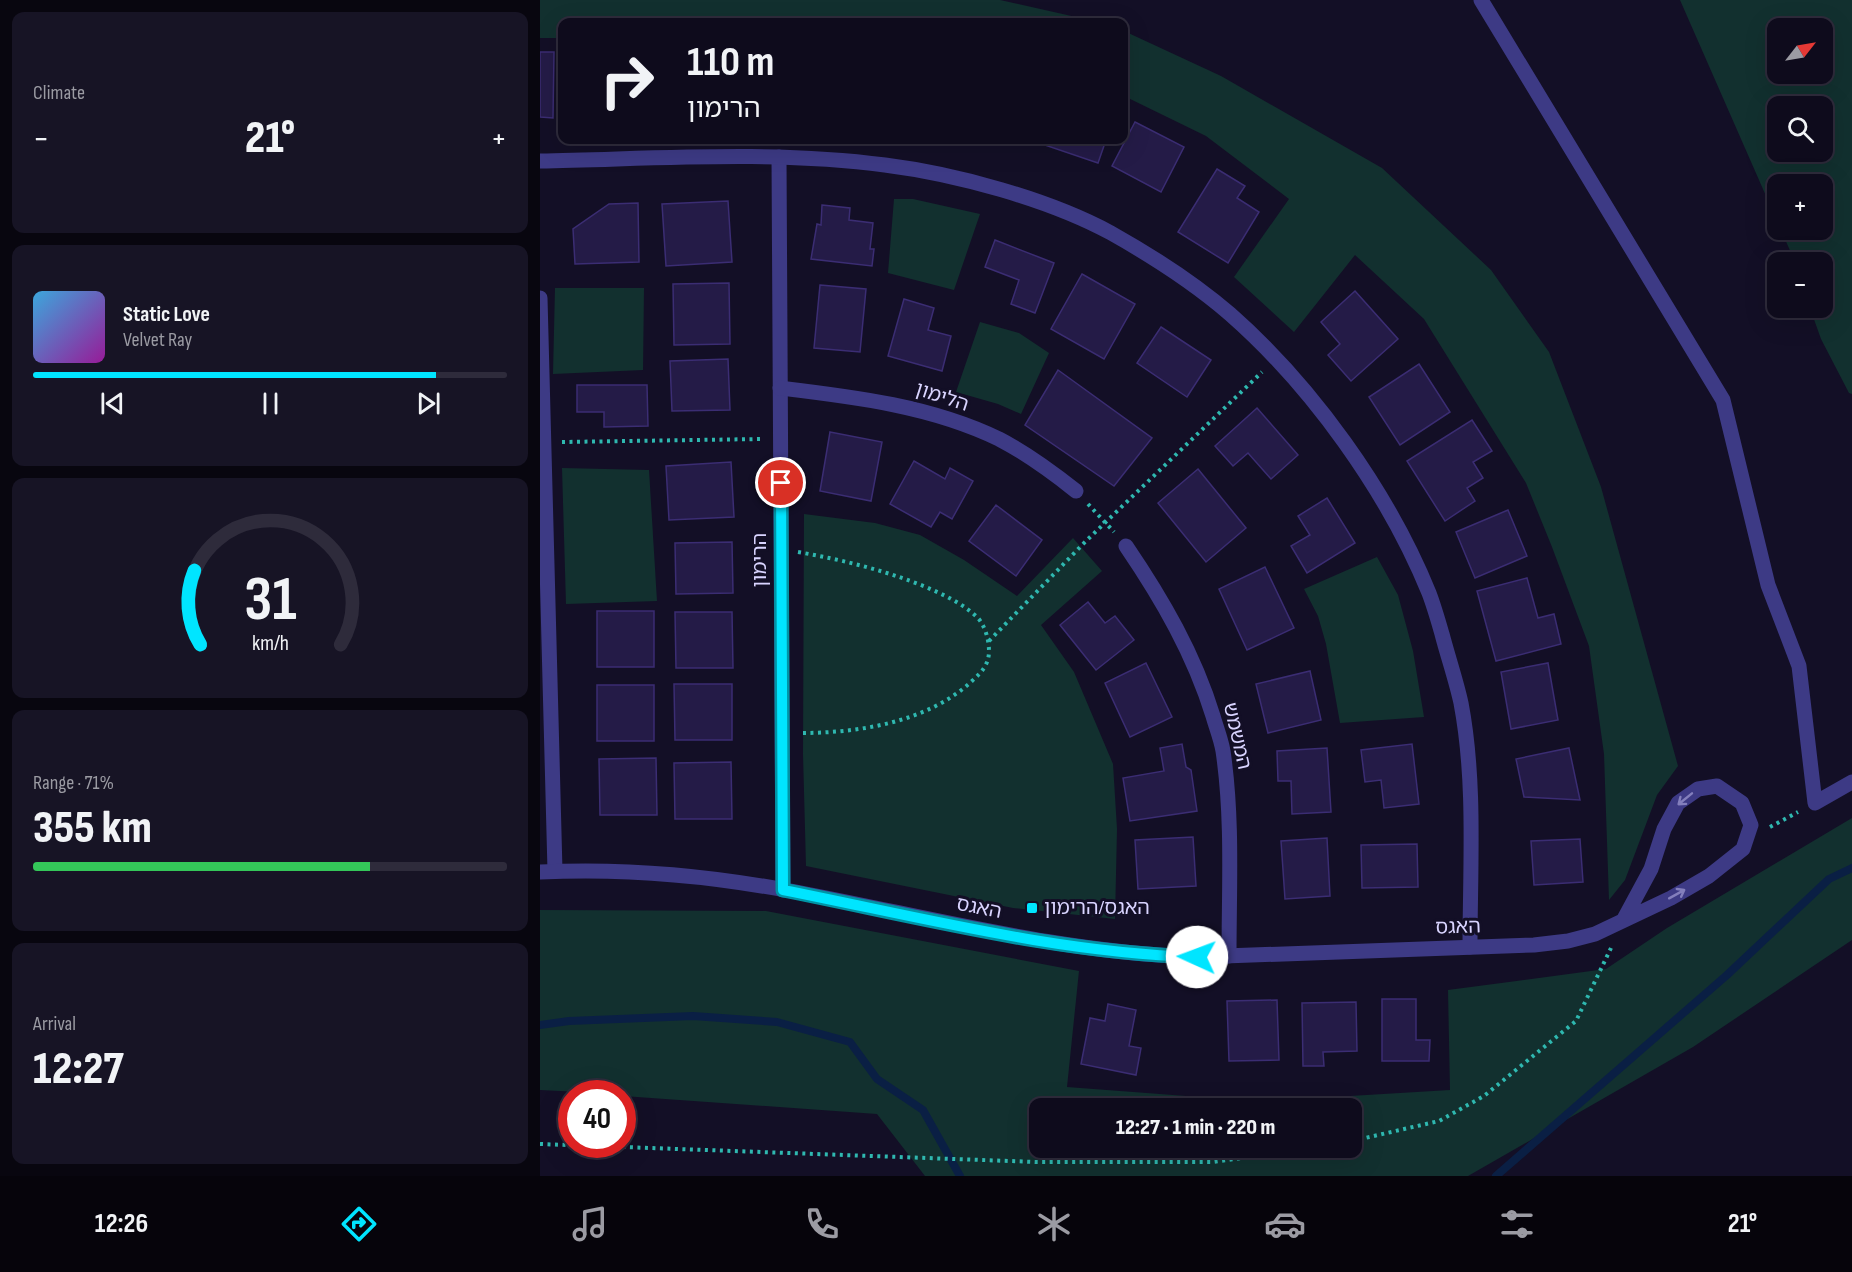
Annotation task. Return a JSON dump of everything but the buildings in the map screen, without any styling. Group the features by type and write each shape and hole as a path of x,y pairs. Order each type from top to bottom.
{"street":[{"path":"1480,0 1723,400 1768,585 1799,666 1815,804 1852,782"},
{"path":"540,161 779,157 886,165 940,175 1052,206 1111,233 1179,276 1229,313 1276,359 1325,416 1365,474 1403,538 1430,595 1461,704 1466,747 1470,846 1470,947"},
{"name":"הרימון","path":"779,157 783,890"},
{"path":"540,298 544,442 547,872"},
{"name":"הלימון","path":"780,388 873,400 947,418 1000,440 1076,490"},
{"name":"המשמש","path":"1126,546 1158,593 1186,645 1223,748 1229,808 1229,956"},
{"path":"1624,919 1651,869 1664,828 1678,803 1698,789 1716,786 1742,803 1751,825 1746,840"},
{"name":"האגס","path":"547,872 649,873 783,890 1065,945 1148,956 1229,956 1534,945 1568,941 1595,934 1671,898 1709,876 1743,849 1746,840"}],"path":[{"path":"989,641 1105,522 1276,359"},
{"path":"544,442 781,439"},
{"path":"1076,490 1126,546"},
{"path":"781,549 842,560 892,573 953,599 979,619 989,641 989,662 977,677 957,695 920,713 882,724 823,733 782,734"},
{"path":"1746,840 1815,804"},
{"path":"1362,1139 1439,1121 1484,1096 1576,1021 1624,919"},
{"path":"540,1144 1037,1162 1213,1162 1242,1158"}],"green space":[{"path":"540,0 1000,0 1080,18 558,18 558,38 540,38"},
{"path":"1680,0 1852,0 1852,394 1849,393 1821,339 1814,318 1833,318 1833,252 1791,252 1785,240 1833,240 1833,174 1767,174 1767,198"},
{"path":"1128,33 1221,76 1382,168 1491,270 1549,352 1601,487 1678,766 1657,795 1625,880 1609,900 1604,754 1589,646 1526,483 1424,319 1355,255 1294,332 1234,277 1289,199 1206,136 1128,98"},
{"path":"894,199 913,199 980,214 954,290 888,273"},
{"path":"555,288 644,288 643,370 553,374"},
{"path":"980,322 1019,333 1049,353 1021,414 998,404 956,392"},
{"path":"562,468 649,470 657,601 566,604"},
{"path":"804,514 875,523 920,535 964,560 1017,596 1073,538 1102,571 1041,625 1074,672 1113,764 1117,829 1115,919 1013,908 806,866 803,754"},
{"path":"1377,557 1398,595 1413,651 1424,717 1340,723 1326,644 1318,616 1304,589"},
{"path":"1852,818 1852,940 1693,1047 1468,1176 925,1176 877,1114 636,1097 636,1080 558,1080 558,1091 540,1090 540,910 766,911 1079,971 1067,1087 1186,1096 1262,1098 1029,1098 1029,1158 1362,1158 1362,1098 1317,1098 1450,1090 1448,990 1606,969 1667,928"}],"waterway":[{"path":"1496,1176 1727,975 1829,879 1852,868"},
{"path":"540,1025 569,1021 693,1016 777,1022 850,1042 877,1079 923,1110 960,1176"}],"place":[{"name":"האגס/הרימון","path":"1032,908"}],"route":[{"path":"781,483 783,890 1065,945 1148,956 1197,957"}]}
